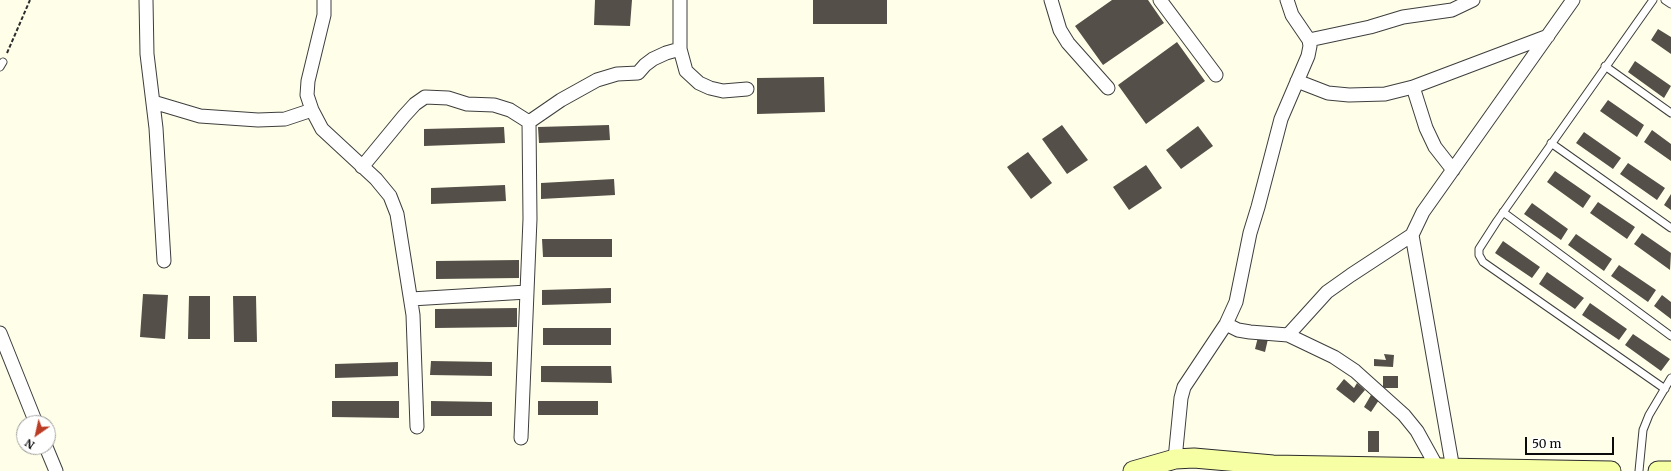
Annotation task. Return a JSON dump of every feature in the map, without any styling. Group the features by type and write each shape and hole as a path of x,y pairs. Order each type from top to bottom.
{"main road":[{"path":"1133,471 1175,459 1194,458 1273,465 1611,471"},
{"path":"1658,471 1671,471"}],"street":[{"path":"146,0 147,54 156,128 164,261"},
{"path":"324,0 324,15 308,81 307,95 312,110 322,129 376,179 390,196 397,214 413,314 417,427"},
{"path":"680,0 680,49 686,71 699,83 710,88 723,91 747,89"},
{"path":"1051,0 1060,30 1068,43 1108,88"},
{"path":"1160,0 1216,75"},
{"path":"1175,459 1181,398 1184,387 1226,324 1236,302 1250,233 1281,120 1308,56 1310,46 1309,40 1292,15 1286,0"},
{"path":"1309,40 1370,28 1403,17 1452,10 1473,0"},
{"path":"1288,335 1327,292 1412,235 1423,212 1573,0"},
{"path":"1297,81 1328,93 1349,95 1385,94 1413,87 1548,36"},
{"path":"529,122 561,100 597,80 617,74 638,72 653,59 666,52 680,49"},
{"path":"1413,87 1426,128 1435,147 1453,170"},
{"path":"362,167 404,116 415,104 425,97 448,98 467,104 494,105 510,110 529,122"},
{"path":"153,102 200,116 258,120 285,119 312,110"},
{"path":"527,292 520,438 530,219 529,122"},
{"path":"1412,235 1446,469"},
{"path":"411,299 527,292"},
{"path":"1226,324 1238,330 1288,335 1334,357 1355,371 1404,415 1446,469"},
{"path":"0,333 33,415"},
{"path":"49,455 56,471"}],"lane":[{"path":"1653,0 1503,212 1479,248 1479,255 1483,262 1665,389"},
{"path":"1665,0 1671,4"},
{"path":"1605,66 1671,113"},
{"path":"1551,143 1671,228"},
{"path":"1503,212 1671,336"},
{"path":"1639,471 1643,430 1671,378"}],"path":[{"path":"1,64 30,0"}],"building":[{"path":"595,0 632,0 630,26 594,25"},
{"path":"813,0 887,0 887,24 813,24"},
{"path":"1112,0 1148,0 1164,23 1103,65 1075,26"},
{"path":"1658,29 1671,37 1671,54 1651,40"},
{"path":"1177,42 1205,81 1146,124 1118,85"},
{"path":"1635,61 1671,86 1664,98 1628,72"},
{"path":"824,77 825,112 757,114 757,78"},
{"path":"1608,100 1644,125 1637,137 1600,111"},
{"path":"609,125 610,140 539,143 538,127"},
{"path":"1062,125 1088,160 1067,174 1042,139"},
{"path":"1198,126 1213,146 1181,169 1166,150"},
{"path":"504,127 505,143 424,146 424,129"},
{"path":"1652,130 1671,144 1671,161 1644,142"},
{"path":"1584,132 1621,158 1613,169 1576,143"},
{"path":"1028,152 1052,183 1031,199 1007,167"},
{"path":"1628,163 1665,188 1657,200 1620,174"},
{"path":"1146,165 1162,188 1129,210 1113,187"},
{"path":"1555,171 1591,196 1583,208 1547,182"},
{"path":"614,179 615,195 541,199 541,183"},
{"path":"505,185 506,201 431,204 431,188"},
{"path":"1671,194 1671,210 1664,205"},
{"path":"1598,202 1635,227 1627,239 1590,213"},
{"path":"1532,203 1568,229 1561,240 1524,214"},
{"path":"1642,233 1671,253 1670,270 1634,244"},
{"path":"1576,234 1612,259 1604,271 1568,245"},
{"path":"542,239 612,239 612,257 543,257"},
{"path":"1503,241 1540,267 1532,278 1495,253"},
{"path":"519,260 519,278 436,279 436,261"},
{"path":"1619,265 1656,290 1648,302 1611,276"},
{"path":"1547,272 1584,298 1575,309 1539,284"},
{"path":"611,288 611,303 542,305 542,290"},
{"path":"143,294 168,295 165,339 140,337"},
{"path":"1662,295 1671,302 1671,319 1654,306"},
{"path":"189,296 210,296 210,339 188,339"},
{"path":"233,296 256,296 257,342 234,342"},
{"path":"1590,303 1627,329 1619,340 1582,315"},
{"path":"517,308 517,327 435,328 435,309"},
{"path":"543,328 611,328 611,345 543,345"},
{"path":"1633,334 1670,359 1661,371 1625,345"},
{"path":"1258,337 1268,339 1265,352 1255,349"},
{"path":"1384,354 1394,355 1393,367 1374,366 1374,359 1386,360"},
{"path":"431,361 492,362 492,376 430,375"},
{"path":"398,362 398,376 335,378 335,364"},
{"path":"541,366 611,366 612,383 541,382"},
{"path":"1383,376 1398,376 1398,388 1383,388"},
{"path":"1344,379 1354,388 1357,383 1365,390 1354,403 1336,389"},
{"path":"1371,395 1379,400 1371,412 1364,407"},
{"path":"332,401 399,401 399,418 332,417"},
{"path":"431,401 492,402 492,416 431,416"},
{"path":"538,401 598,401 598,415 538,415"},
{"path":"1368,431 1379,431 1379,452 1368,452"}]}
